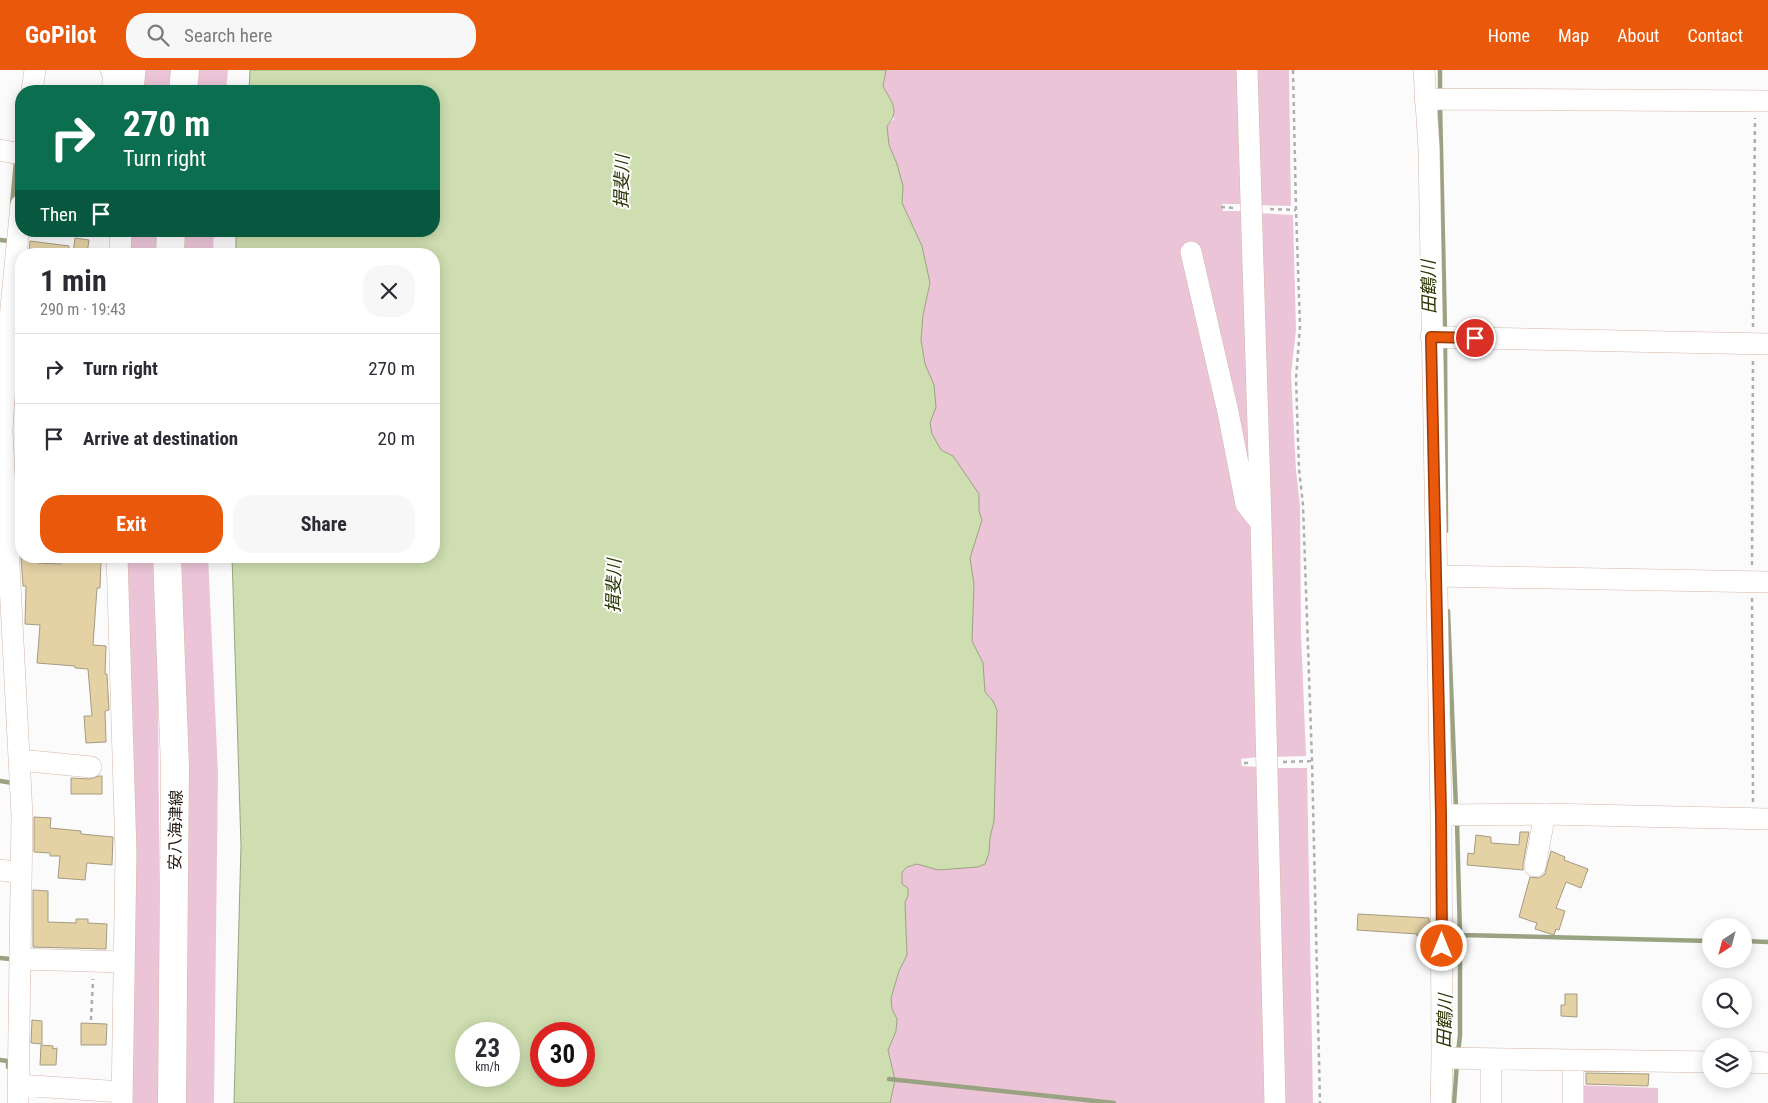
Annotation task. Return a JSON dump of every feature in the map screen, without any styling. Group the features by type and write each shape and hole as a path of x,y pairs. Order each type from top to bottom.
{"main road":[{"path":"184,85 185,70"},
{"name":"安八海津線","path":"167,563 175,767 172,1103"}],"street":[{"path":"33,85 35,70"},
{"path":"111,70 114,72 113,85"},
{"path":"134,85 135,70"},
{"path":"1247,70 1261,523 1275,1103"},
{"path":"1424,70 1435,99 1429,149 1440,337 1449,815 1452,1058 1441,1103"},
{"path":"1435,99 1762,101"},
{"path":"0,150 15,153"},
{"path":"15,252 5,329 2,430 9,505 8,693 20,760 22,815 10,872 20,959 9,1053 18,1094 122,1098 124,787 117,563"},
{"path":"1190,252 1228,412 1246,504 1261,523"},
{"path":"1440,337 1760,344"},
{"path":"1445,577 1760,582"},
{"path":"20,760 91,766"},
{"path":"1449,815 1545,814 1761,819"},
{"path":"1535,866 1545,814"},
{"path":"20,959 124,962"},
{"path":"1452,1058 1702,1062"},
{"path":"1491,1059 1491,1103"},
{"path":"1574,1060 1574,1103"},
{"path":"1752,1062 1768,1063"}],"path":[{"path":"1293,70 1300,326 1296,379 1299,470 1303,505 1312,761 1320,1103"},
{"path":"1761,819 1760,344 1762,101"},
{"path":"91,1020 93,961"}],"shaded area":[{"path":"140,70 175,70 174,85 139,85"},
{"path":"193,70 228,70 227,85 192,85"},
{"path":"886,70 1240,70 1243,204 1222,204 1223,211 1243,211 1250,490 1242,513 1252,529 1258,757 1241,759 1242,766 1259,767 1266,1103 890,1103 895,1080 888,1050 896,1031 897,1020 892,1009 891,998 899,971 907,955 905,902 908,896 908,889 902,884 901,879 920,785 923,404 925,364 921,340 923,315 930,283 922,246 902,203 903,186 889,145 887,126 894,119 888,96 882,86"},
{"path":"1254,70 1289,70 1291,206 1257,205"},
{"path":"1257,213 1293,215 1296,330 1291,374 1296,470 1300,506 1301,633 1306,756 1273,757"},
{"path":"126,237 162,237 161,248 125,248"},
{"path":"181,237 214,237 213,248 180,248"},
{"path":"121,563 157,563 161,1103 126,1103"},
{"path":"175,563 208,563 218,773 214,1103 180,1103"},
{"path":"1273,768 1307,768 1313,1103 1282,1103"},
{"path":"1577,1085 1658,1088 1658,1103 1577,1103"}],"water":[{"name":"揖斐川","path":"250,70 886,70 883,86 894,111 887,126 889,145 903,186 902,203 922,246 930,283 923,315 921,340 925,364 934,385 936,407 930,423 932,434 941,450 953,456 979,494 979,511 982,520 970,558 974,584 972,641 983,663 985,692 993,701 997,710 994,821 989,853 985,864 978,867 938,870 917,864 907,867 902,872 902,884 908,888 908,896 905,902 907,955 899,971 891,998 892,1009 897,1019 896,1031 888,1050 895,1080 890,1103 234,1103 241,846 232,563 440,563 440,248 236,248 236,237 440,237 440,85 249,85"}],"building":[{"path":"75,238 89,240 88,248 74,248"},
{"path":"30,241 69,246 69,248 29,248"},
{"path":"21,563 101,563 100,588 97,588 93,645 106,646 105,674 107,674 109,710 105,711 106,742 86,743 84,716 92,716 88,669 37,663 40,625 25,624 26,586 23,586"},
{"path":"102,776 102,794 71,794 71,778 90,779"},
{"path":"34,817 51,818 50,828 81,831 81,834 113,837 112,865 87,863 85,880 58,878 60,856 50,856 50,853 34,852"},
{"path":"1520,832 1529,832 1523,870 1467,865 1468,853 1474,854 1476,835 1491,837 1491,843 1519,845"},
{"path":"1551,851 1565,857 1564,860 1588,869 1581,888 1566,882 1556,908 1565,911 1559,930 1556,929 1554,935 1535,929 1537,923 1519,917 1530,877 1539,878 1545,874"},
{"path":"33,890 48,891 48,922 76,923 76,919 88,919 88,923 107,924 106,949 33,947"},
{"path":"1358,914 1429,918 1429,937 1417,936 1417,934 1357,930"},
{"path":"1565,994 1577,994 1577,1017 1561,1016 1561,1005 1565,1005"},
{"path":"32,1020 42,1021 42,1044 31,1043"},
{"path":"81,1023 107,1024 106,1045 81,1045"},
{"path":"41,1045 53,1046 53,1049 57,1048 56,1065 40,1065"},
{"path":"1586,1073 1649,1074 1648,1086 1586,1084"}],"waterway":[{"name":"田鶴川","path":"1440,70 1440,94"},
{"name":"田鶴川","path":"1440,104 1445,331"},
{"path":"12,204 15,172"},
{"path":"0,240 9,241"},
{"name":"田鶴川","path":"1445,344 1446,531"},
{"name":"田鶴川","path":"1448,611 1456,808"},
{"path":"0,781 13,783"},
{"name":"田鶴川","path":"1457,821 1460,935 1460,1035 1458,1053"},
{"path":"1460,935 1702,941"},
{"path":"1752,941 1768,942"},
{"path":"0,958 10,959"},
{"path":"0,1060 8,1061 8,1067"},
{"name":"田鶴川","path":"1454,1103 1457,1063"},
{"path":"889,1079 1114,1103"}],"route":[{"path":"1442,946 1431,337 1475,338"}]}
